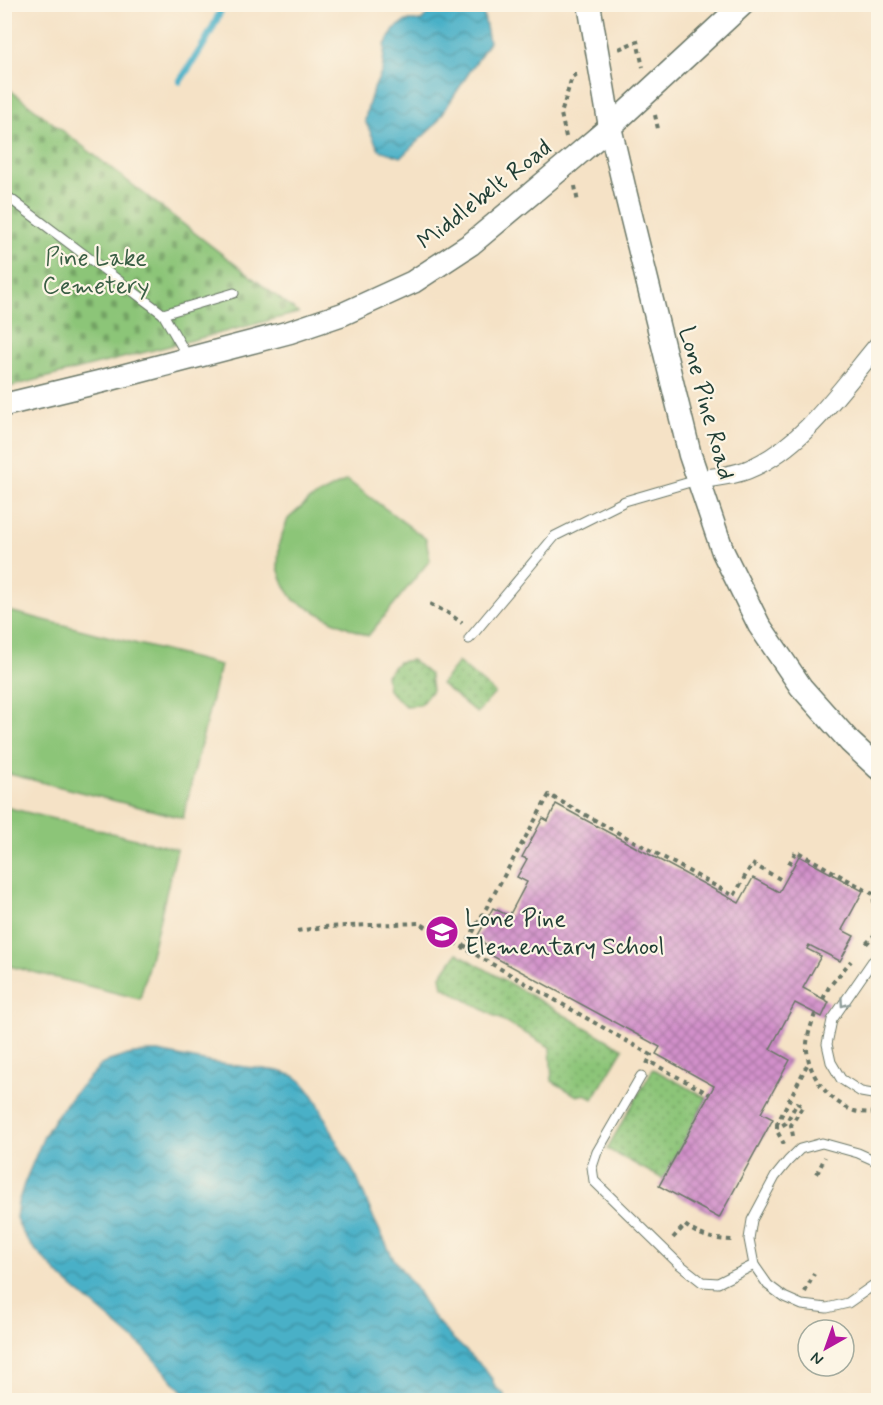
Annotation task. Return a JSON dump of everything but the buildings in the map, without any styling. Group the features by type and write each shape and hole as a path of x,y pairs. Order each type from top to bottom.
{"street":[{"name":"Lone Pine Road","path":"589,4 610,126 626,195 697,480 723,552 759,625 801,687 850,742 879,768"},
{"name":"Middlebelt Road","path":"4,405 189,359 301,328 343,314 413,282 471,244 610,126 743,4"},
{"path":"697,480 744,471 783,450 817,418 879,345"}],"lane":[{"path":"4,194 163,314 189,359"},
{"path":"163,314 234,293"},
{"path":"472,635 555,536 625,501 697,480"},
{"path":"879,957 872,962 832,1020 827,1044 831,1062 841,1079 861,1092 879,1095"},
{"path":"641,1076 597,1152 592,1167 594,1181 662,1249 702,1282 718,1283 754,1265"},
{"path":"879,1162 858,1153 822,1143 800,1149 775,1177 752,1220 749,1239 754,1265 768,1285 784,1297 802,1305 827,1308 848,1303 879,1282"}],"path":[{"path":"564,128 561,114 572,76 637,41 658,129"},
{"path":"430,603 448,613 472,635"},
{"path":"464,948 549,795 734,896 752,864 782,880"},
{"path":"789,864 796,851 873,894 878,931 863,948"},
{"path":"297,931 324,927 419,923 651,1056 641,1076"},
{"path":"823,999 829,987 855,957"},
{"path":"648,1061 709,1094"},
{"path":"777,1151 784,1145 777,1131 777,1124 809,1061"},
{"path":"777,1124 781,1126 786,1123 797,1103 803,1106 791,1125 794,1138 801,1135"},
{"path":"662,1249 685,1225 704,1237 714,1240 734,1240"},
{"path":"735,1232 736,1258 741,1272"}],"green space":[{"name":"Pine Lake Cemetery","path":"5,86 298,313 5,388"},
{"path":"347,480 426,539 430,560 368,636 333,621 294,600 284,585 278,568 279,543 288,519 309,500"},
{"path":"5,610 220,665 183,818 5,773"},
{"path":"412,660 430,675 432,690 420,705 405,706 388,690 386,675 398,662"},
{"path":"458,662 495,693 477,713 441,684"},
{"path":"5,807 177,849 140,999 5,965"},
{"path":"457,953 623,1049 593,1099 585,1094 577,1096 552,1081 550,1047 443,987 441,976"},
{"path":"653,1069 707,1098 663,1179 607,1149"}],"water":[{"path":"430,5 477,5 483,11 489,42 435,125 401,157 379,150 365,121 367,110 382,71 385,45 394,29 406,21 422,21 431,9"},
{"path":"148,1052 279,1071 301,1081 318,1103 357,1178 393,1258 430,1313 447,1333 483,1367 495,1387 503,1393 507,1400 190,1400 144,1348 64,1280 31,1245 16,1218 24,1184 44,1136 77,1090 101,1065 128,1055"}],"waterway":[{"path":"180,81 209,34 223,4"}],"place":[{"name":"Lone Pine Elementary School","path":"442,932"}]}
